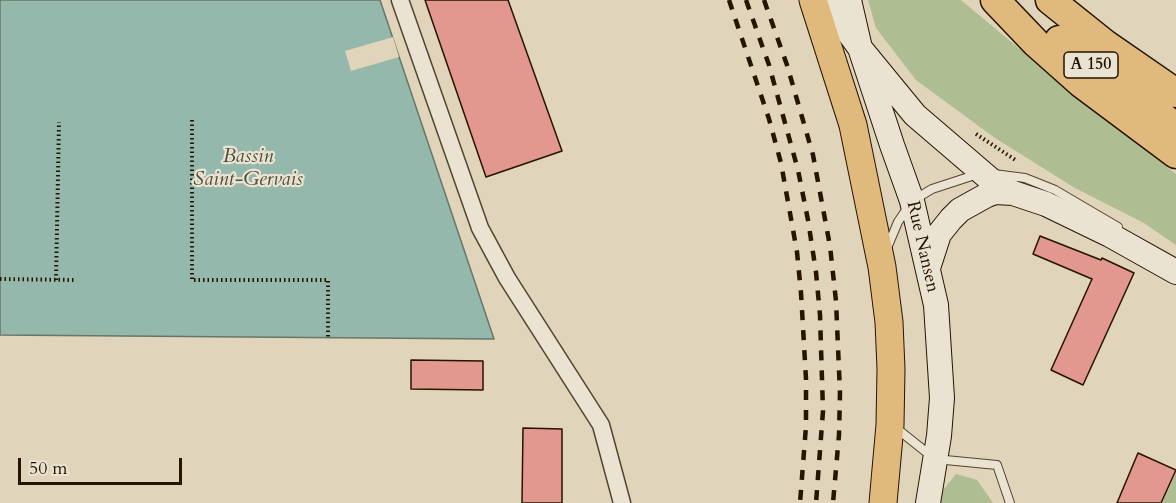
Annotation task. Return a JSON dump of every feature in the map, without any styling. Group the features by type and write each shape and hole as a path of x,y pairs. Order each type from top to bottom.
{"highway":[{"path":"995,0 1036,43 1081,83 1176,154"},
{"name":"A 150","path":"1008,0 1176,127"},
{"path":"1050,0 1105,44 1176,93"},
{"name":"A 150","path":"1066,0 1122,43 1176,79"}],"main road":[{"path":"813,0 853,125 882,267 889,322 891,424 883,503"},
{"path":"825,0 860,48 915,115 998,185 1085,222 1176,272"},
{"name":"Rue Nansen","path":"849,0 860,48 912,201 936,305 942,398 939,435 928,503"},
{"path":"928,268 939,234 960,210 995,192 1013,193"}],"street":[{"path":"400,0 480,228 507,278 601,424 622,503"}],"lane":[{"path":"882,267 889,241 912,201 921,194 951,181 985,173 1026,178 1045,186 1126,231"},
{"path":"891,424 935,459 997,465 1010,503"}],"path":[{"path":"192,120 192,280 328,280 328,338"},
{"path":"56,280 59,122"},
{"path":"0,279 75,280"}],"green space":[{"path":"868,0 961,0 1069,90 1176,174 1176,245 1144,223 1075,188 995,138 916,80 876,28"},
{"path":"1176,473 1176,503 1162,503"},
{"path":"956,474 977,480 993,503 937,503 940,494"}],"water":[{"name":"Bassin Saint-Gervais","path":"0,0 380,0 494,339 0,335"}],"pier":[{"path":"393,37 399,57 351,71 345,51"}],"building":[{"path":"425,0 508,0 562,151 486,177"},
{"path":"1040,236 1101,260 1102,258 1134,273 1083,385 1051,370 1092,279 1033,254"},
{"path":"411,360 483,361 483,390 411,389"},
{"path":"523,428 562,429 562,503 522,503"},
{"path":"1138,453 1176,470 1161,503 1117,503"}],"railway":[{"path":"729,0 769,119 781,163 797,252 806,379 806,426 800,503"},
{"path":"746,0 769,65 798,170 816,272 820,315 823,411 816,503"},
{"path":"764,0 787,65 813,155 830,246 836,301 840,393 833,503"}]}
